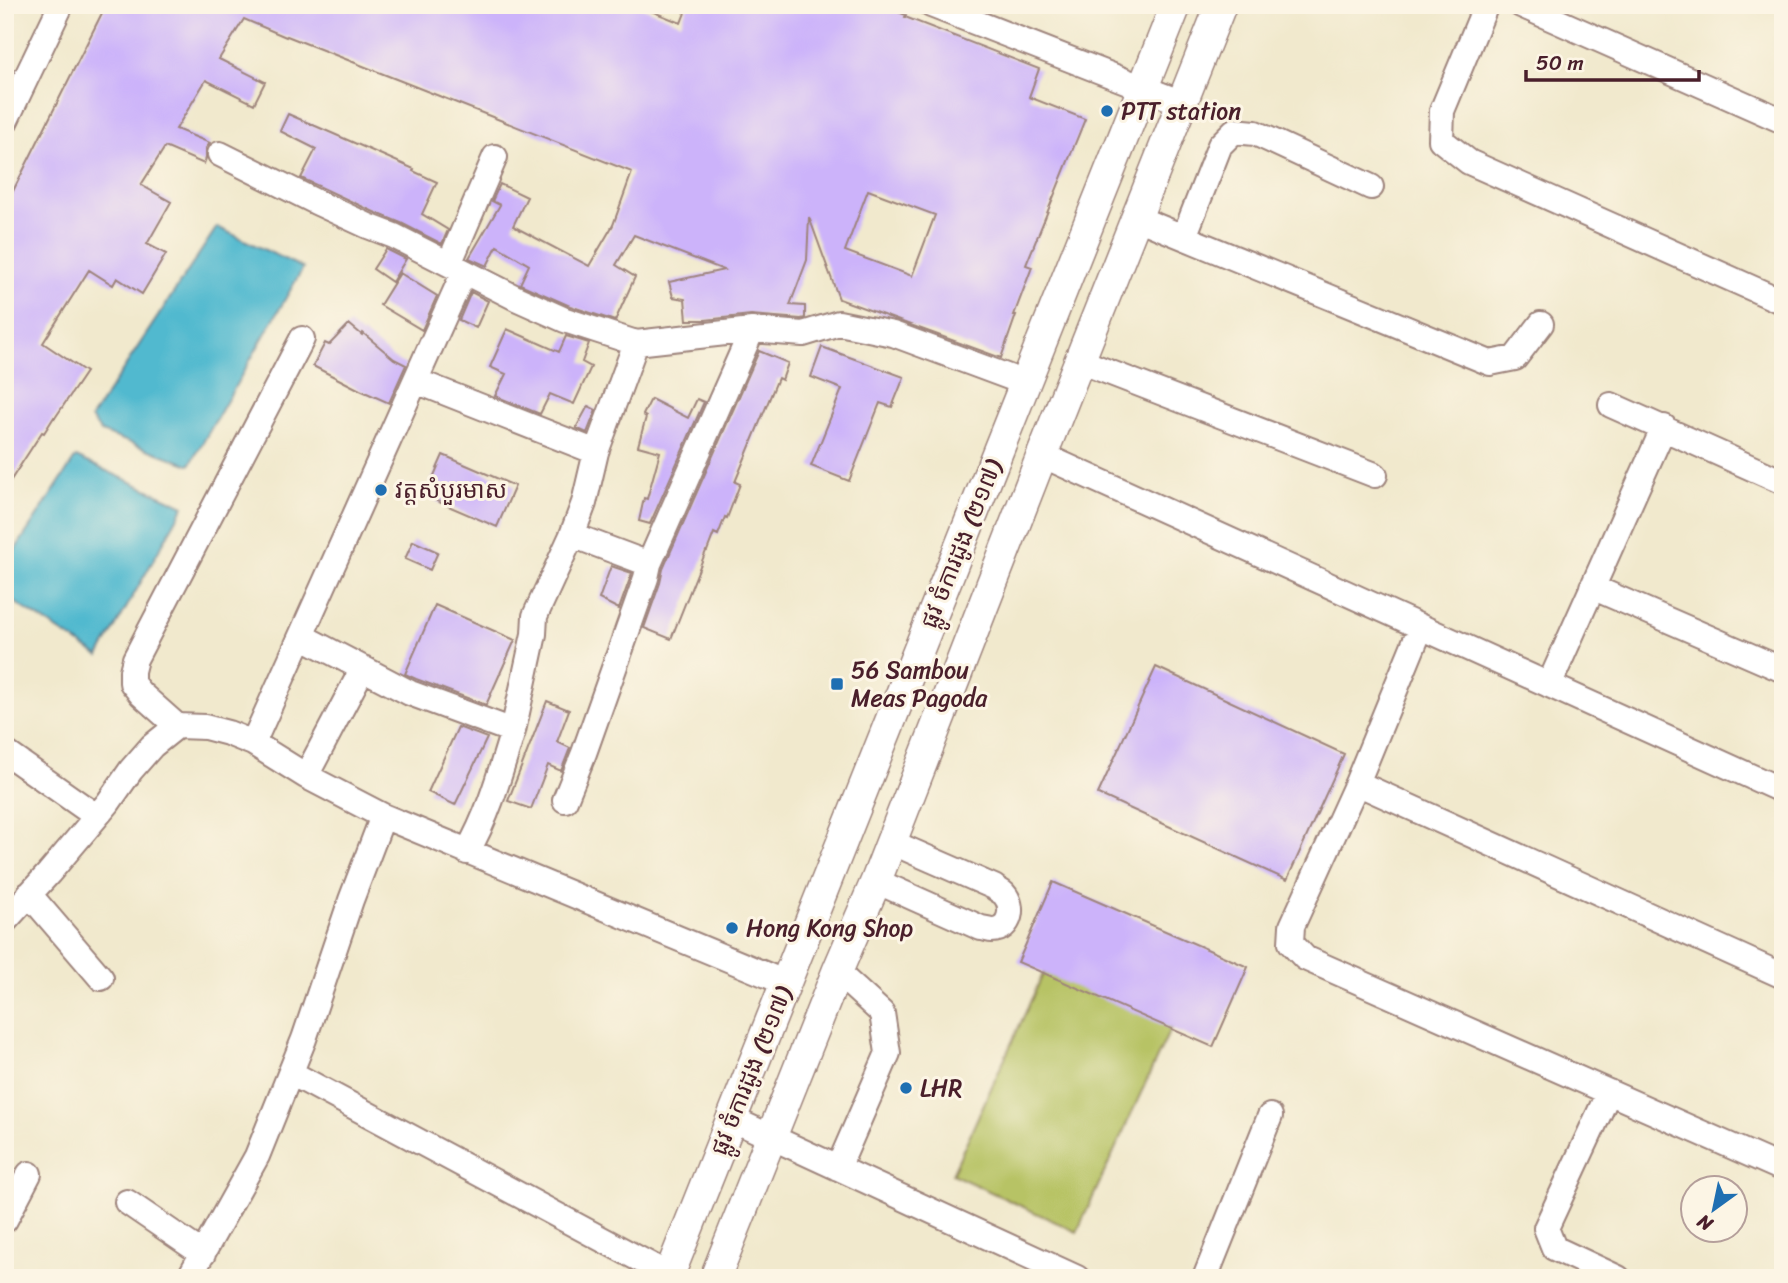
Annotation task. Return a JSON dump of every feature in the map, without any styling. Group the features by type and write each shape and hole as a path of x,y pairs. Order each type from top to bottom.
{"main road":[{"name":"ផ្លូវ ចំការដូង (២១៧)","path":"669,1276 1176,5"},
{"name":"ផ្លូវ ចំការដូង (២១៧)","path":"715,1278 876,881 1221,5"}],"street":[{"path":"5,122 61,5"},
{"path":"931,5 1182,103"},
{"path":"1486,5 1442,111 1441,140 1469,162 1783,302"},
{"path":"1521,5 1783,121"},
{"path":"1184,237 1220,145 1234,131 1255,133 1371,187"},
{"path":"220,154 316,202 394,236 518,299 565,320 636,343 752,330 803,334 839,323 893,334 1025,383"},
{"path":"253,743 416,381 495,157"},
{"path":"1137,218 1490,363 1515,358 1542,324"},
{"path":"565,800 593,728 649,564 752,330"},
{"path":"302,339 135,659 132,683 177,726 205,727 253,743 306,776 383,816 786,983"},
{"path":"467,852 488,809 513,731 534,634 535,616 584,503 596,452 636,343"},
{"path":"1080,361 1375,475"},
{"path":"416,381 596,452"},
{"path":"1611,405 1783,482"},
{"path":"1549,685 1664,427"},
{"path":"1042,455 1783,791"},
{"path":"572,535 649,564"},
{"path":"1592,587 1783,670"},
{"path":"1421,627 1357,783 1292,926 1291,943 1305,958 1783,1169"},
{"path":"301,636 411,693 513,731"},
{"path":"306,776 363,668"},
{"path":"5,921 96,816 131,769 152,746 177,726"},
{"path":"5,752 96,816"},
{"path":"1357,783 1783,976"},
{"path":"189,1278 257,1156 291,1073 383,816"},
{"path":"876,881 981,928 994,930 1003,927 1010,918 1010,906 1004,894 994,887 891,842"},
{"path":"29,894 101,978"},
{"path":"837,972 882,1013 888,1053 838,1168"},
{"path":"291,1073 669,1276"},
{"path":"1609,1092 1546,1228 1554,1248 1618,1278"},
{"path":"1205,1278 1270,1116"},
{"path":"732,1119 1077,1278"},
{"path":"5,1220 30,1174"},
{"path":"127,1202 202,1254"}],"green space":[{"path":"1048,963 1174,1021 1077,1232 952,1174"}],"water":[{"path":"217,227 303,268 190,465 101,432 91,418"},
{"path":"76,457 184,506 99,656 5,596 5,565"}],"building":[{"path":"106,5 636,5 681,23 688,5 880,5 1039,69 1029,97 1085,119 1026,265 1032,267 1001,358 839,299 809,217 807,260 790,305 805,306 805,318 751,315 687,320 685,299 673,297 669,282 724,270 634,235 616,265 635,277 615,321 570,306 520,284 529,265 497,246 487,266 469,258 500,205 492,201 500,184 527,197 513,226 589,266 613,225 632,172 244,19 219,59 265,82 254,104 206,80 176,129 210,143 206,148 204,164 165,147 141,185 171,202 147,244 166,254 142,294 117,278 113,285 89,270 43,343 86,372 5,489 5,207","holes":["868,190 935,215 912,276 845,251"]},
{"path":"288,114 414,169 413,171 437,182 422,214 448,230 442,244 301,178 316,149 280,131"},
{"path":"386,249 406,259 392,282 373,269"},
{"path":"400,273 437,296 422,330 380,305"},
{"path":"471,292 488,301 476,328 459,320"},
{"path":"349,324 394,359 406,365 389,403 313,366 325,343 329,345"},
{"path":"507,329 559,352 566,336 589,343 582,362 591,367 574,404 550,394 540,414 495,396 506,374 490,367"},
{"path":"822,347 904,377 892,407 880,403 849,481 811,466 842,389 811,377"},
{"path":"759,351 788,363 782,380 778,378 735,482 740,484 727,518 725,517 718,535 714,533 671,639 644,628 663,569"},
{"path":"651,399 688,418 697,399 704,402 650,524 639,521 660,452 638,446 646,417 643,415"},
{"path":"588,406 596,410 587,433 576,428"},
{"path":"443,455 515,486 497,527 425,496"},
{"path":"413,541 438,552 430,570 405,559"},
{"path":"611,566 632,573 619,609 599,599"},
{"path":"435,605 515,640 486,705 405,674"},
{"path":"1156,667 1344,754 1287,880 1098,794"},
{"path":"547,701 569,710 557,742 570,748 561,771 548,765 531,809 508,801"},
{"path":"458,727 487,738 455,805 428,792"},
{"path":"1053,882 1248,967 1213,1047 1018,962"}],"place":[{"name":"PTT station","path":"1107,111"},
{"name":"វត្តសំបួរមាស","path":"381,490"},
{"name":"56 Sambou Meas Pagoda","path":"837,684"},
{"name":"Hong Kong Shop","path":"732,928"},
{"name":"LHR","path":"906,1088"}]}
